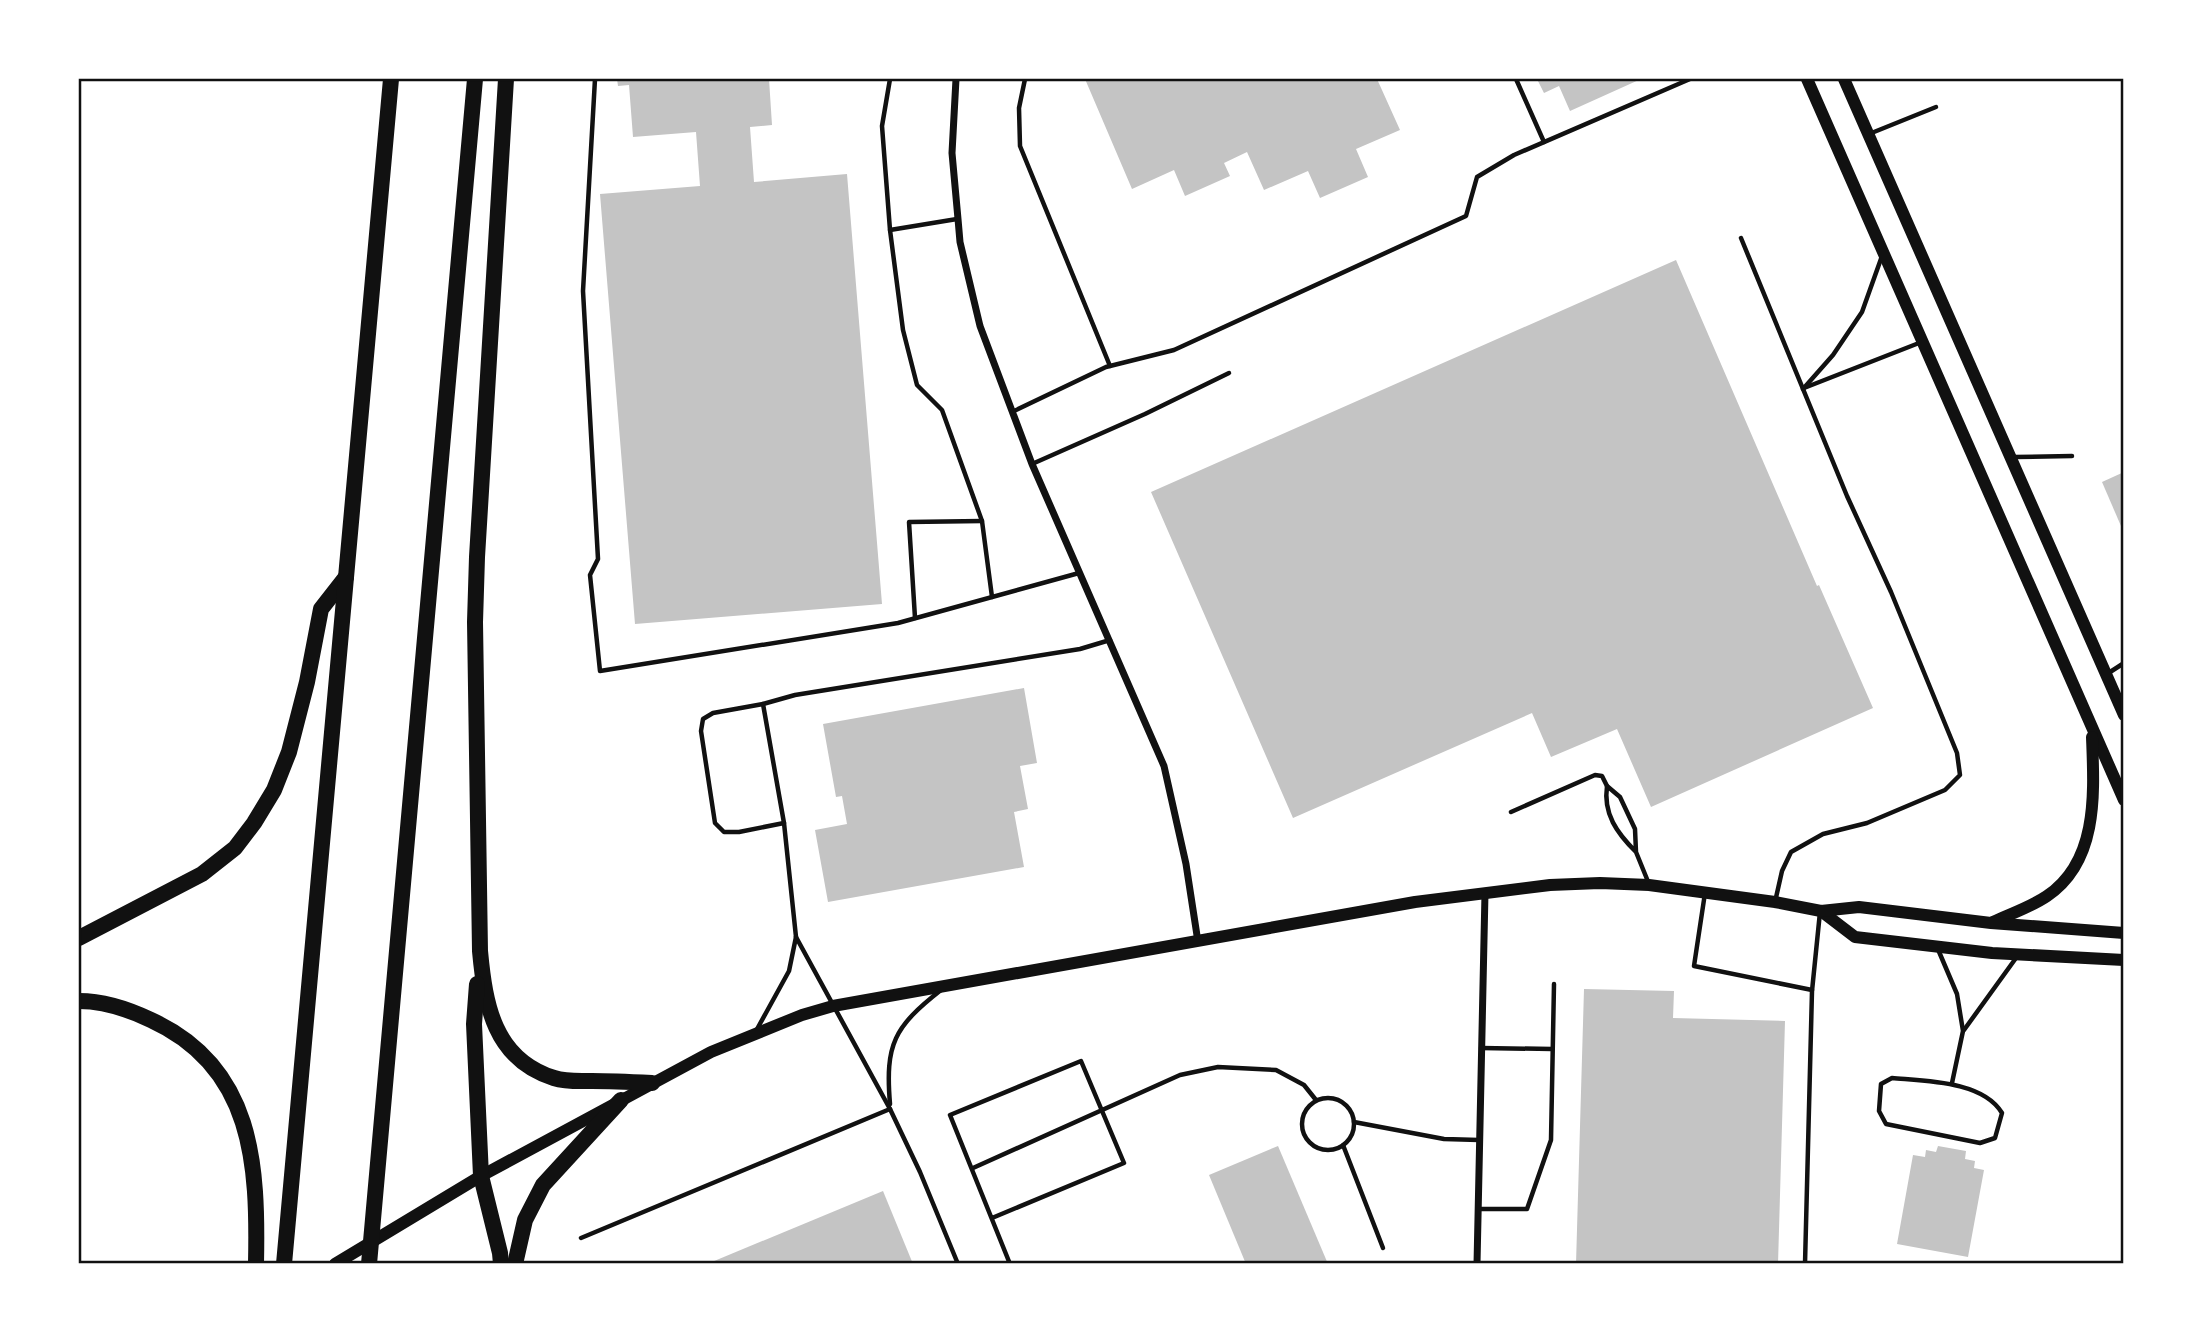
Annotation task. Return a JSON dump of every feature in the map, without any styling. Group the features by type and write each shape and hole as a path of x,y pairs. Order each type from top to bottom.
{"highway":[{"path":"284,1264 391,79"},
{"path":"369,1264 475,79"},
{"path":"506,79 476,596 480,951 484,992 492,1020 516,1057 531,1068 555,1078 574,1081 652,1083"},
{"path":"79,938 202,874 235,848 248,831 274,790 289,752 307,682 321,609 346,577"},
{"path":"480,951 474,1024 481,1177 501,1264"},
{"path":"79,1001 116,1006 169,1028 217,1069 235,1101 246,1129 253,1163 257,1212 256,1264"},
{"path":"515,1264 525,1220 543,1185 621,1100"}],"main road":[{"path":"1808,79 2091,730 2124,800"},
{"path":"1843,79 2124,715"},
{"path":"1991,923 2048,895 2074,870 2089,833 2094,797 2091,730"},
{"path":"335,1264 481,1177 652,1083 754,1033 833,1006 1415,902 1550,885 1649,885 1821,911 1859,906 1991,923 2124,933"},
{"path":"1821,911 1855,937 2019,955 2124,960"}],"street":[{"path":"956,79 952,153 960,242 980,326 1032,464 1164,766 1186,864 1198,942"},
{"path":"1477,1264 1485,892"}],"lane":[{"path":"596,79 583,291 597,559 590,575 600,671 884,625 1079,573"},
{"path":"890,79 881,126 890,230 903,330 917,385 942,410 982,521 992,597"},
{"path":"1025,79 1019,108 1020,146 1110,366"},
{"path":"1516,79 1544,142"},
{"path":"1011,412 1110,366 1174,349 1466,216 1478,177 1514,155 1690,79"},
{"path":"1868,134 1936,107"},
{"path":"890,230 958,219"},
{"path":"1741,238 1957,753 1960,775 1945,790 1867,823 1824,834 1791,852 1782,871 1775,902"},
{"path":"1803,389 1833,355 1862,312 1883,252"},
{"path":"1803,389 1922,342"},
{"path":"1032,464 1229,373"},
{"path":"2010,457 2072,456"},
{"path":"915,618 909,522 982,521"},
{"path":"784,823 739,832 724,832 715,823 701,731 703,719 713,713 794,695 1080,649 1110,639"},
{"path":"2106,674 2124,663"},
{"path":"754,1033 789,971 796,937 784,823 763,704"},
{"path":"1511,812 1595,775 1602,776 1607,786 1620,797 1634,829 1636,852 1649,885"},
{"path":"1607,786 1604,802 1612,821 1622,838 1636,852"},
{"path":"1705,892 1694,966 1812,990"},
{"path":"1805,1264 1812,990 1821,911"},
{"path":"796,937 890,1109 920,1172 958,1264"},
{"path":"1937,947 1957,994 1963,1031 1952,1084"},
{"path":"1963,1031 2019,955"},
{"path":"1478,1209 1527,1209 1551,1140 1554,984"},
{"path":"890,1109 887,1073 892,1047 902,1025 946,986"},
{"path":"1481,1048 1552,1049"},
{"path":"992,1218 1124,1163 1081,1060 950,1115 1010,1264"},
{"path":"973,1168 1180,1075 1219,1066 1276,1070 1304,1085 1317,1100"},
{"path":"1892,1078 1952,1084 1994,1100 2002,1113 1995,1138 1980,1143 1886,1124 1879,1111 1881,1084 1892,1078"},
{"path":"1333,1098 1348,1107 1354,1122 1349,1139 1343,1145 1327,1150 1318,1148 1306,1137 1302,1121 1309,1105 1317,1100 1333,1098"},
{"path":"581,1238 890,1109"},
{"path":"1354,1122 1444,1139 1479,1140"},
{"path":"1343,1145 1383,1248"}],"building":[{"path":"617,79 769,79 772,125 750,127 754,182 847,174 882,604 635,624 600,194 700,186 696,132 633,137 629,85 618,86"},
{"path":"1085,79 1377,79 1400,130 1356,149 1368,177 1320,198 1308,171 1264,190 1247,152 1224,163 1230,176 1185,196 1174,170 1132,189"},
{"path":"1537,79 1641,79 1570,111 1559,86 1544,93"},
{"path":"1676,260 1817,586 1819,585 1873,708 1651,807 1617,729 1551,757 1532,713 1293,818 1151,492"},
{"path":"2124,472 2124,533 2102,482"},
{"path":"1024,688 1037,763 1020,766 1028,809 1014,812 1024,867 828,902 815,830 847,824 842,796 836,797 823,724"},
{"path":"1584,989 1674,991 1673,1018 1785,1021 1778,1264 1576,1264"},
{"path":"1278,1146 1328,1264 1246,1264 1209,1175"},
{"path":"1938,1146 1966,1151 1965,1159 1975,1161 1974,1168 1984,1170 1968,1257 1897,1244 1913,1155 1925,1157 1926,1150 1936,1152"},
{"path":"883,1191 913,1264 707,1264"}]}
